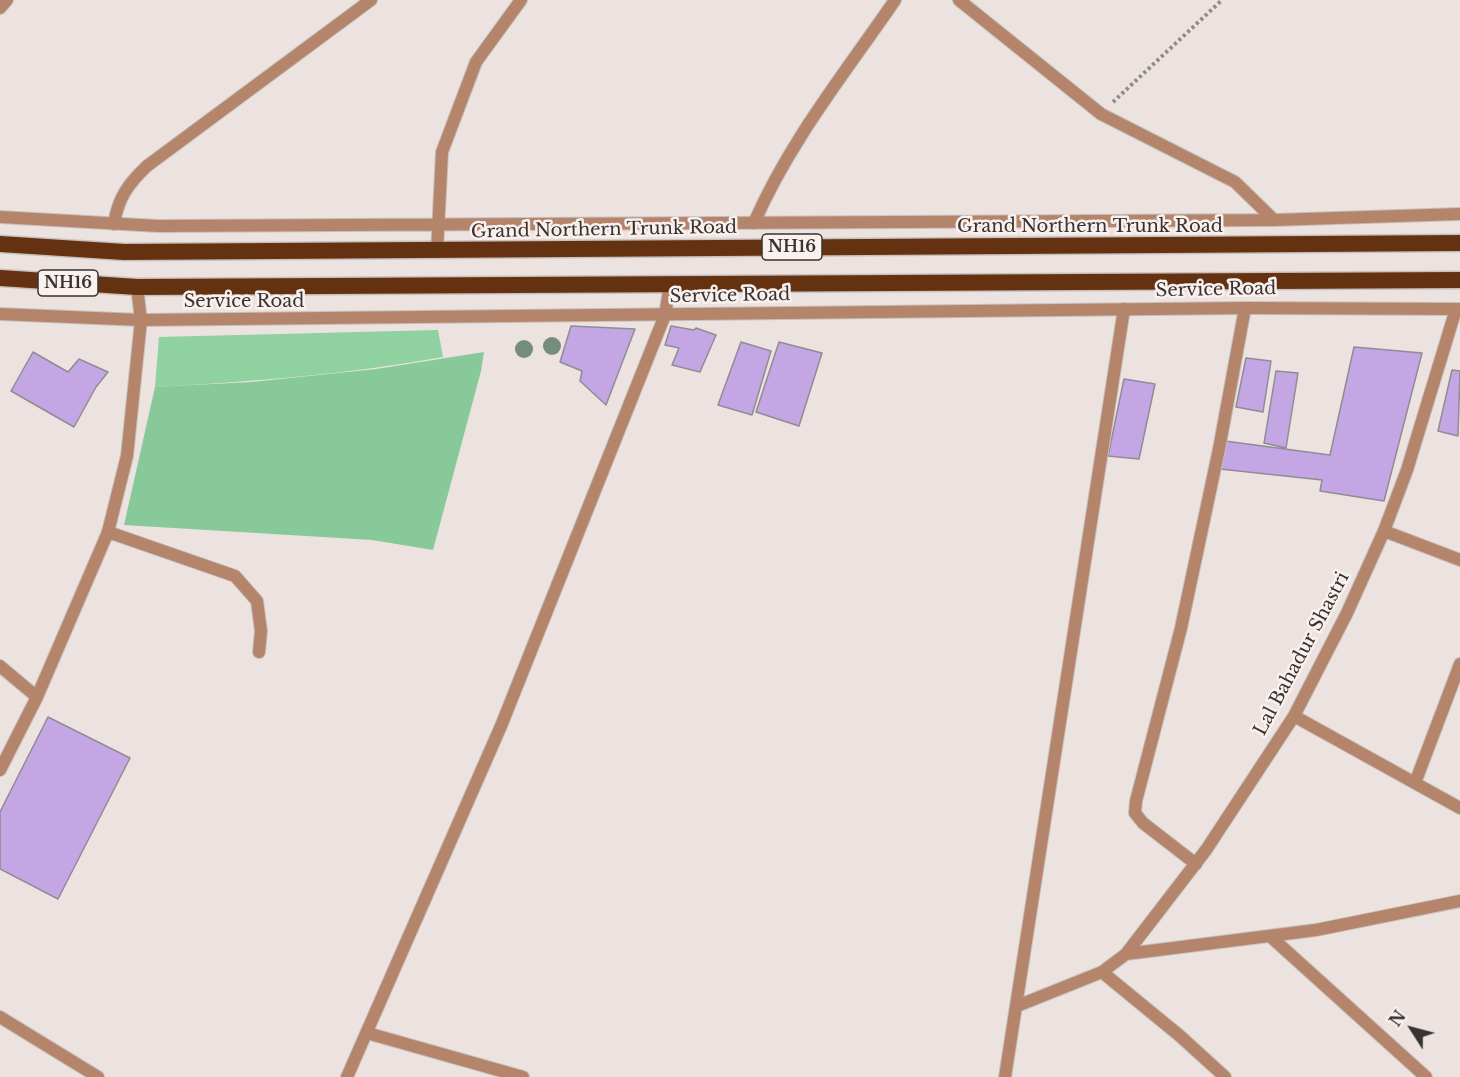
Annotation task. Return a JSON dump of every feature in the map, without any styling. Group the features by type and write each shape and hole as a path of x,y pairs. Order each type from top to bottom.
{"highway":[{"name":"Grand Northern Trunk Road","path":"0,244 112,252 436,252 1460,243"},
{"name":"NH16","path":"0,278 137,286 1460,280"}],"street":[{"path":"0,8 7,0"},
{"path":"114,224 117,205 127,184 147,166 371,0"},
{"path":"436,252 442,152 476,62 521,0"},
{"path":"753,223 770,186 796,141 895,0"},
{"path":"959,0 1101,114 1235,182 1274,220"},
{"path":"0,216 158,226 1274,220 1460,214"},
{"path":"347,1077 501,726 665,315 670,284"},
{"path":"0,770 37,697 108,532 127,456 141,320 137,286"},
{"path":"1196,864 1143,823 1135,813 1136,801 1181,628 1219,449 1245,308"},
{"path":"1005,1077 1124,309"},
{"name":"Service Road","path":"0,314 141,320 1124,309 1458,309"},
{"name":"Lal Bahadur Shastri","path":"1017,1006 1102,972 1126,954 1196,864 1293,716 1347,613 1384,531 1407,470 1458,309"},
{"path":"1384,531 1460,560"},
{"path":"108,532 235,576 257,601 261,631 259,652"},
{"path":"1415,783 1460,664"},
{"path":"0,666 37,697"},
{"path":"1293,716 1460,808"},
{"path":"1126,954 1271,937 1460,901"},
{"path":"1271,937 1426,1077"},
{"path":"1102,972 1180,1036 1225,1077"},
{"path":"0,1017 98,1077"},
{"path":"367,1033 524,1077"}],"path":[{"path":"1101,114 1222,0"}],"green space":[{"path":"438,330 443,357 300,376 155,387 159,337"},
{"path":"484,352 481,371 433,550 372,540 124,525 155,387 251,382 376,369"}],"building":[{"path":"571,326 635,329 606,405 580,381 582,371 560,362"},
{"path":"671,326 694,330 696,328 716,335 700,372 672,365 679,348 665,345"},
{"path":"741,342 771,351 752,415 718,405"},
{"path":"779,342 822,353 799,426 756,412"},
{"path":"1354,347 1422,353 1384,501 1320,491 1322,480 1220,469 1225,441 1330,455"},
{"path":"33,352 68,372 79,359 108,372 96,387 74,427 11,391"},
{"path":"1246,358 1271,361 1263,412 1236,407"},
{"path":"1452,370 1460,371 1458,436 1438,431"},
{"path":"1276,371 1298,373 1286,448 1264,443"},
{"path":"1124,379 1155,384 1139,459 1108,456"},
{"path":"48,717 130,758 58,899 0,869 0,812"}]}
